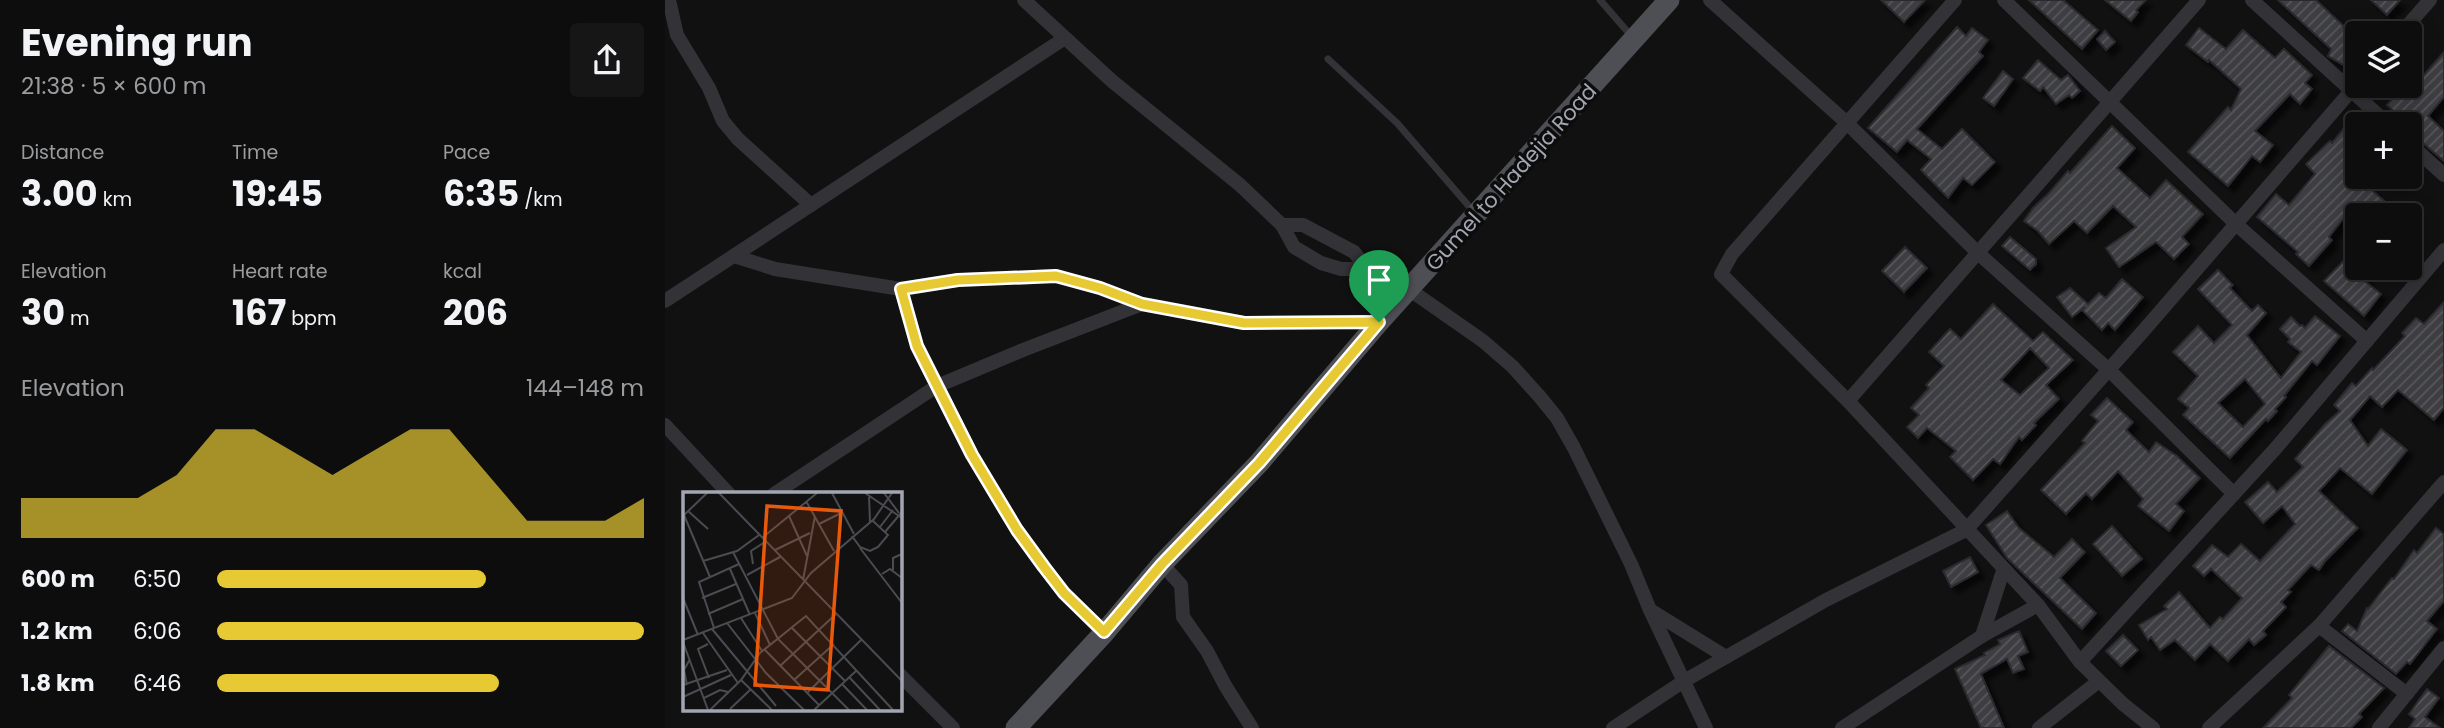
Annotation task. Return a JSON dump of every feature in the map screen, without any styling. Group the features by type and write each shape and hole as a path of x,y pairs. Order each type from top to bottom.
{"main road":[{"name":"Gumel to Hadejia Road","path":"1019,727 1162,564 1259,463 1379,322 1669,0"}],"street":[{"path":"669,0 677,35 709,88 723,121 738,139 811,205"},
{"path":"1024,0 1112,81 1240,185 1282,225 1294,247 1321,262 1341,269 1367,269 1410,290 1503,358 1557,418 1630,564 1706,728"},
{"path":"1710,0 1847,123 1978,253 2109,370 2234,494"},
{"path":"1955,0 1732,254 1721,274 1848,401 2003,571 2038,605 2080,662 2153,728"},
{"path":"2004,0 2236,224 2367,341"},
{"path":"1848,401 2199,0"},
{"path":"2252,0 2345,79"},
{"path":"2412,21 2430,0"},
{"path":"665,301 1065,37"},
{"path":"1613,728 1684,681 1826,600 1966,530 2109,370 2345,97"},
{"path":"2364,98 2377,112"},
{"path":"2422,155 2444,175"},
{"path":"1282,225 1303,225 1354,252 1367,269"},
{"path":"2080,662 2234,494 2444,250"},
{"path":"734,256 775,269 901,289 958,280 1056,276 1100,288 1142,304 1244,323 1379,322"},
{"path":"901,289 917,346 972,455 1017,530 1064,593 1104,632"},
{"path":"777,492 937,387 1142,304"},
{"path":"665,425 728,492"},
{"path":"2209,728 2319,626 2444,482"},
{"path":"1162,564 1181,585 1183,617 1207,651 1252,728"},
{"path":"1982,636 2003,571"},
{"path":"1842,728 1982,636 2038,605"},
{"path":"1650,610 1726,657"},
{"path":"2319,626 2407,694"},
{"path":"2379,728 2444,648"},
{"path":"901,676 953,728"},
{"path":"2039,728 2099,681"}],"lane":[{"path":"1600,0 1633,39"},
{"path":"1328,59 1397,122 1477,215"}],"building":[{"path":"1881,0 1925,0 1904,22"},
{"path":"2029,0 2063,0 2098,30 2082,49"},
{"path":"2105,0 2146,0 2136,10 2138,12 2131,21"},
{"path":"2278,0 2316,0 2345,27 2345,66 2328,56 2331,49"},
{"path":"2371,0 2400,0 2387,15"},
{"path":"1957,27 1966,36 1972,28 1988,40 1979,52 1983,56 1917,129 1942,149 1962,129 1995,162 1972,185 1963,178 1948,198 1921,170 1931,159 1907,140 1897,152 1868,128"},
{"path":"2199,28 2226,49 2243,30 2275,58 2284,49 2312,75 2305,83 2312,89 2300,104 2290,94 2255,131 2273,145 2260,162 2252,156 2228,186 2188,152 2228,107 2231,110 2241,89 2209,60 2208,62 2186,45"},
{"path":"2105,31 2115,42 2106,50 2097,39"},
{"path":"2444,52 2444,97 2428,116 2444,131 2444,161 2422,142 2422,112 2394,112 2387,105 2394,98 2422,98 2422,77"},
{"path":"2038,60 2061,80 2068,75 2080,91 2072,98 2069,95 2056,104 2043,87 2040,91 2023,78"},
{"path":"2003,71 2013,79 1994,106 1983,98"},
{"path":"2112,126 2135,148 2117,168 2150,198 2166,180 2203,214 2182,237 2189,244 2174,259 2156,242 2119,267 2106,248 2136,227 2113,206 2087,233 2074,221 2049,244 2038,231 2024,221 2033,208 2068,171 2070,173"},
{"path":"2345,127 2345,189 2370,189 2387,203 2345,203 2345,216 2329,237 2332,240 2309,266 2296,254 2298,252 2257,217 2276,194 2289,205 2315,174 2306,164 2330,141 2332,143"},
{"path":"2010,237 2036,259 2036,264 2030,270 2002,246"},
{"path":"1905,247 1927,268 1904,292 1882,271"},
{"path":"2345,259 2345,280 2363,280 2381,294 2364,316 2324,281"},
{"path":"2218,270 2233,285 2230,288 2252,311 2258,305 2266,313 2247,335 2281,378 2301,352 2288,342 2290,339 2280,329 2291,317 2305,328 2315,316 2340,336 2317,365 2312,361 2284,396 2286,397 2275,409 2277,411 2268,421 2266,419 2230,458 2183,415 2189,408 2178,399 2198,376 2173,352 2198,326 2214,343 2232,325 2198,289","holes":["2245,379 2265,404 2243,427 2218,403"]},
{"path":"2122,279 2143,297 2115,330 2108,323 2102,330 2082,310 2085,307 2072,317 2057,297 2070,288 2088,304 2099,293 2106,298"},
{"path":"2444,302 2444,408 2434,420 2398,390 2382,407 2370,396 2350,420 2368,446 2381,429 2407,450 2372,494 2340,468 2319,491 2358,528 2319,570 2311,565 2288,590 2291,592 2281,602 2286,607 2263,631 2266,635 2254,645 2249,639 2228,661 2210,644 2195,660 2175,640 2160,650 2151,637 2148,640 2139,625 2167,609 2164,606 2179,592 2210,628 2220,617 2223,619 2242,598 2211,569 2204,576 2193,566 2212,545 2228,557 2241,544 2260,561 2280,540 2295,524 2282,506 2263,523 2245,502 2268,482 2277,492 2303,467 2295,459 2340,411 2334,405 2352,383 2356,386 2372,368 2373,370 2405,336 2402,333 2416,318 2424,324"},
{"path":"1993,304 2033,341 2043,332 2073,360 2046,385 2059,399 2034,423 2036,425 2022,440 2019,437 2000,464 1993,459 1973,480 1950,457 1956,451 1927,428 1918,438 1907,427 1919,415 1911,408 1929,388 1926,385 1944,366 1929,352 1950,329 1961,339","holes":["2030,348 2049,368 2020,395 2001,380"]},
{"path":"2107,398 2133,422 2126,430 2149,452 2156,442 2177,456 2200,478 2176,504 2184,511 2169,531 2138,506 2143,499 2118,471 2092,499 2086,493 2066,514 2041,490 2085,443 2082,441 2098,421 2091,415"},
{"path":"2007,511 2019,528 2054,557 2072,539 2085,552 2060,578 2096,613 2082,629 2007,558 1986,525"},
{"path":"2112,526 2142,559 2122,576 2093,544"},
{"path":"2436,528 2444,534 2444,601 2427,621 2437,629 2410,664 2407,662 2396,674 2342,631 2348,624 2357,631 2367,608 2392,578 2394,579 2414,550 2417,553"},
{"path":"1970,557 1978,572 1951,587 1943,571"},
{"path":"2019,631 2028,652 2018,656 2024,669 2013,673 2007,659 1981,674 2004,728 1981,728 1955,669 1985,655 1984,653 2000,644 1998,640"},
{"path":"2123,635 2138,650 2121,666 2106,651"},
{"path":"2329,646 2384,688 2359,714 2362,717 2351,728 2263,728 2292,698 2289,695"},
{"path":"2427,689 2439,698 2425,717 2440,728 2409,728 2415,719 2409,714"}],"route":[{"path":"1056,276 1100,288 1142,304 1244,323 1379,322 1259,463 1162,564 1104,632 1064,593 1044,567 1017,530 972,455 917,346 901,289 958,280 1056,276"}]}
